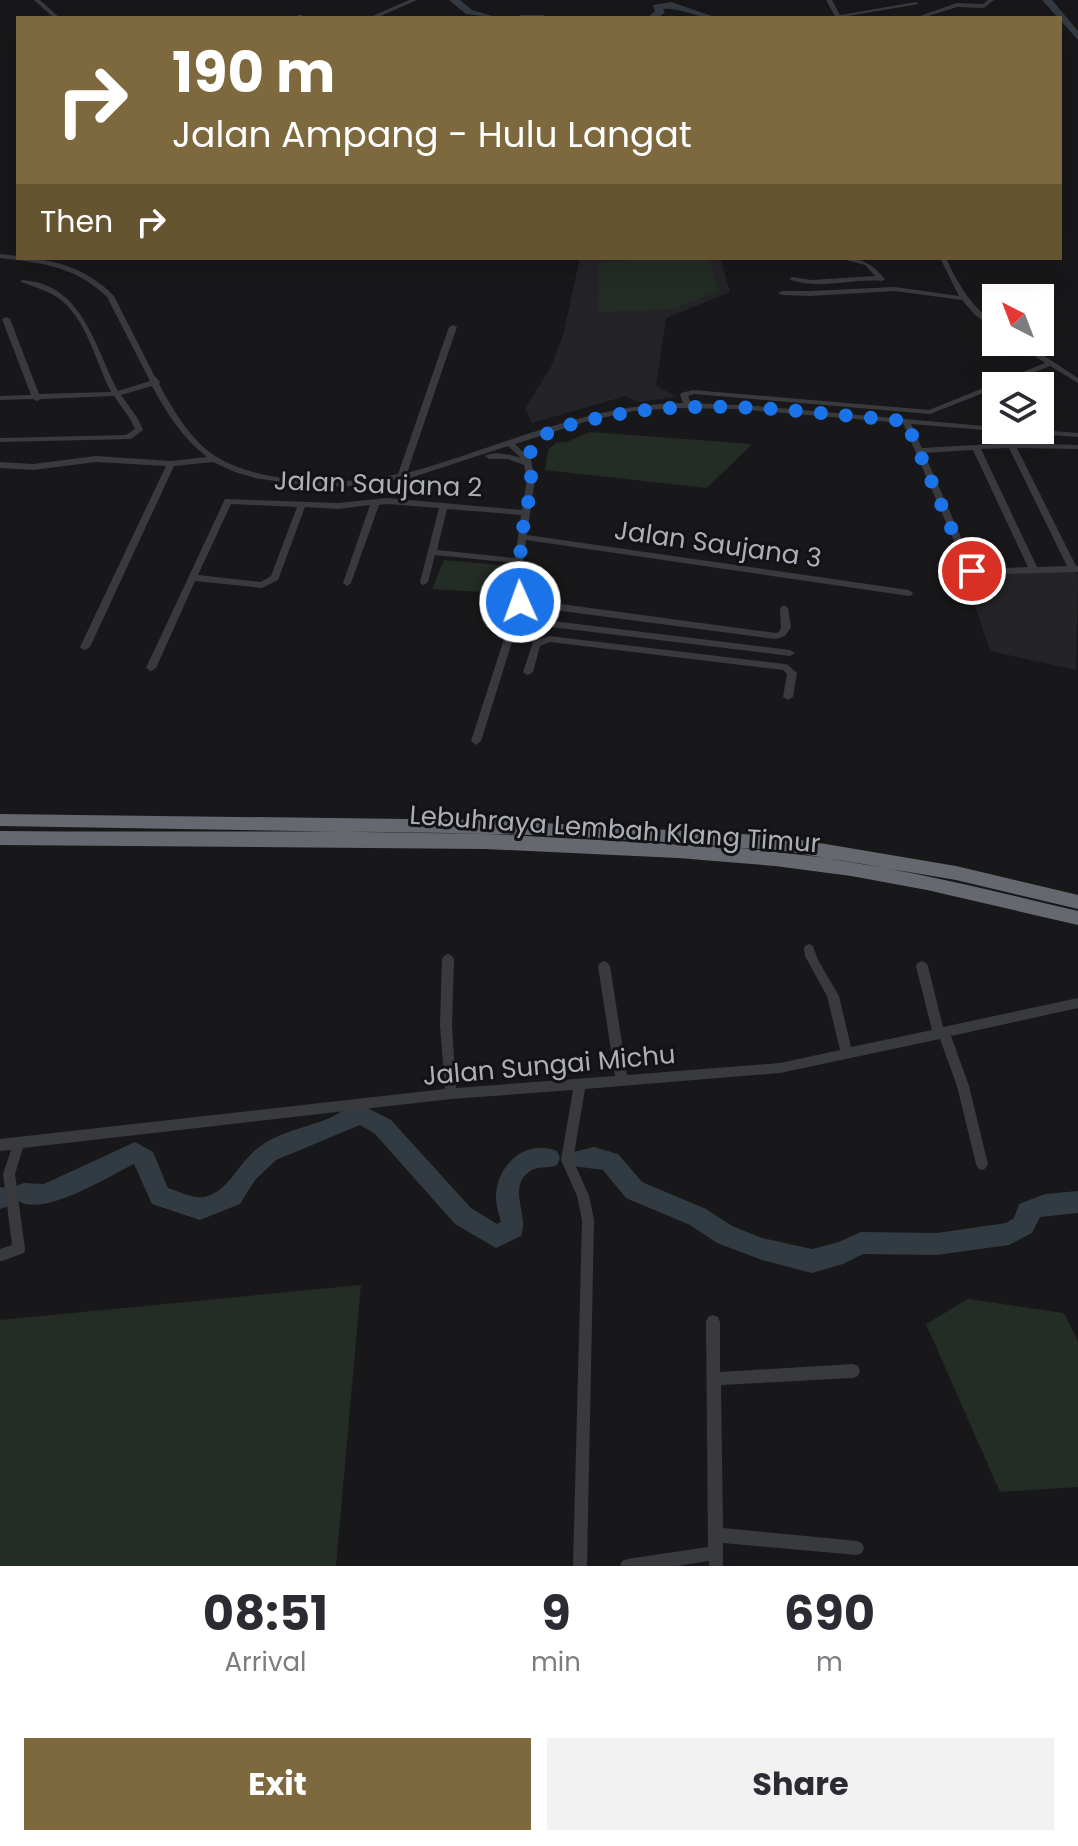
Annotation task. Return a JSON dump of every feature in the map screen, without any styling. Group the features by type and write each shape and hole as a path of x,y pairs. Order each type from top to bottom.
{"highway":[{"name":"Lebuhraya Lembah Klang Timur","path":"0,820 488,827 778,843 1078,902"},
{"name":"Lebuhraya Lembah Klang Timur","path":"0,838 487,841 777,859 954,880 1078,918"}],"street":[{"path":"37,0 55,16"},
{"path":"376,16 414,0"},
{"path":"923,16 957,5 984,6 991,0"},
{"path":"850,16 916,4"},
{"path":"31,260 65,266 97,284 110,296 156,382 189,435 214,459 249,474 298,484 339,485 401,478 630,410 688,405 982,428"},
{"path":"850,260 867,264 893,288"},
{"path":"944,260 963,298 982,318"},
{"path":"792,279 811,282 881,278"},
{"path":"0,440 128,437 135,434 139,427 116,394 89,334 68,302 49,287 23,281"},
{"path":"782,293 816,294 893,288 942,298 963,298"},
{"path":"6,319 37,399"},
{"path":"401,478 453,327"},
{"path":"1039,356 1078,381"},
{"path":"688,405 684,395 693,392 930,412 1050,363"},
{"path":"0,398 116,394 156,382"},
{"path":"906,421 968,568 975,572 1075,568 1012,445"},
{"path":"476,741 520,602 519,561 531,479 528,462 533,447 547,433"},
{"path":"1054,433 1078,435"},
{"path":"511,445 528,462"},
{"path":"918,451 1012,445 1078,447"},
{"path":"976,447 1033,568"},
{"path":"409,456 431,470"},
{"path":"472,458 509,457 528,462"},
{"path":"0,465 33,467 96,459 171,464 214,459"},
{"path":"85,647 171,464"},
{"name":"Jalan Saujana 2","path":"194,578 228,501 338,506 376,501 526,513"},
{"path":"347,583 376,501"},
{"path":"151,668 194,578 262,585 271,583 302,505"},
{"path":"424,582 444,506"},
{"name":"Jalan Saujana 3","path":"522,537 909,593"},
{"path":"432,552 519,561"},
{"path":"520,602 776,636 782,634 786,627 784,608"},
{"path":"516,620 790,653"},
{"path":"667,653 669,638"},
{"path":"528,672 536,644 542,640 785,667 792,673 788,697"},
{"path":"809,949 811,959 833,996 839,1033 847,1054"},
{"path":"448,959 446,1025 451,1094"},
{"path":"604,966 622,1081"},
{"path":"922,966 942,1034 963,1086 982,1164"},
{"name":"Jalan Sungai Michu","path":"0,1145 451,1094 780,1068 1078,1003"},
{"path":"580,1084 567,1160 583,1196 588,1220 580,1566"},
{"path":"2,1255 19,1249 9,1174 19,1143"},
{"path":"627,1566 716,1560 713,1322"},
{"path":"713,1379 853,1371"},
{"path":"716,1535 857,1548"}],"shaded area":[{"path":"580,260 721,260 730,292 666,318 656,386 677,397 637,402 626,396 532,423 525,408 551,367 563,335"},
{"path":"710,260 719,291 673,309 599,312 598,263"},
{"path":"589,432 752,444 707,488 545,470 548,450 556,443 567,442"},
{"path":"444,560 511,566 498,593 432,589"},
{"path":"1071,571 1078,574 1076,670 990,651 965,576"},
{"path":"361,1285 336,1566 0,1566 0,1320"},
{"path":"968,1299 1064,1313 1078,1341 1078,1487 1000,1492 926,1324"}],"waterway":[{"path":"454,0 469,12 486,16"},
{"path":"1047,0 1060,16"},
{"path":"655,16 660,12 656,7 671,5 703,16"},
{"path":"1062,18 1078,37"},
{"path":"24,1194 45,1195 135,1152 148,1164 160,1196 200,1209 232,1196 247,1172 268,1153 298,1138 330,1129 348,1117 362,1115 383,1127 463,1216 496,1237 513,1228 507,1196 514,1173 532,1158 549,1158"},
{"path":"581,1159 594,1157 610,1161 634,1190 698,1217 725,1235 762,1249 812,1261 843,1253 861,1243 937,1244 1009,1234 1024,1225 1027,1212 1038,1206 1078,1202"},
{"path":"0,1198 4,1197"}],"route":[{"path":"520,602 519,561 531,479 527,460 534,444 547,433 576,423 630,410 667,406 718,406 906,421 968,568 972,571"}]}
